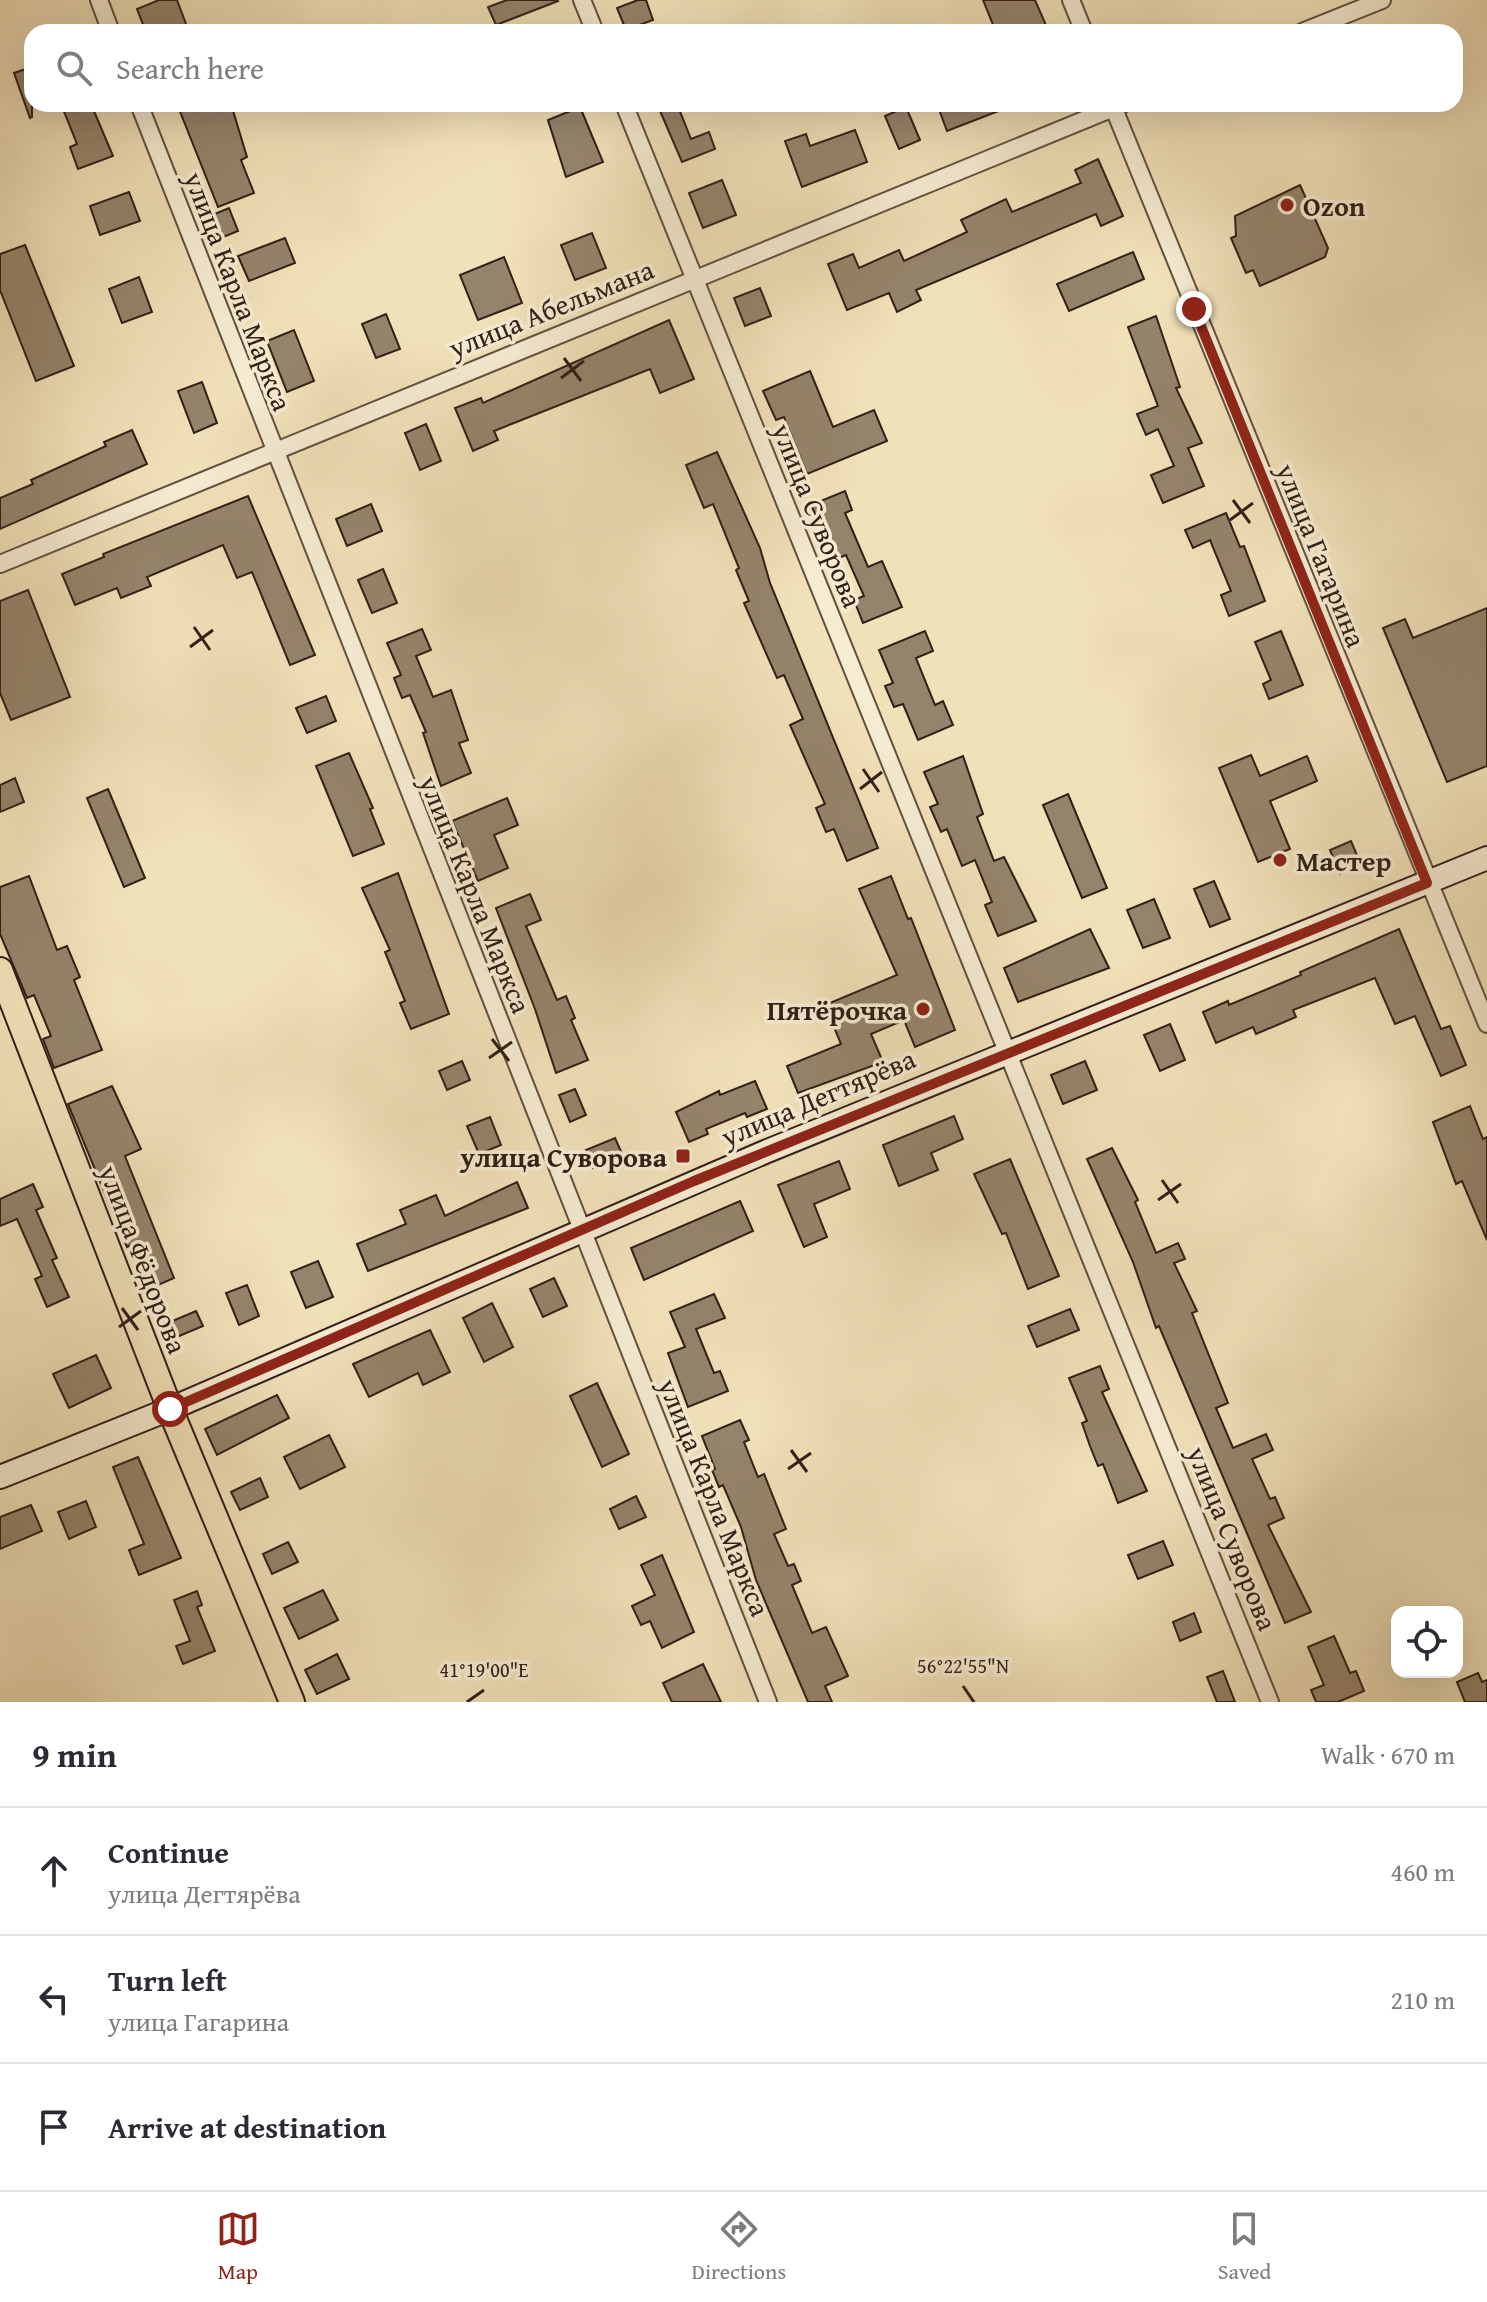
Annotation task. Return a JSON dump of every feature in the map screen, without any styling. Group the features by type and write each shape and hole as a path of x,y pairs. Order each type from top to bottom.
{"main road":[{"name":"улица Дегтярёва","path":"0,1477 170,1409 1009,1050 1487,858"},
{"name":"улица Фёдорова","path":"0,970 170,1409 292,1702"}],"street":[{"path":"99,0 108,24"},
{"path":"582,0 592,24"},
{"path":"1071,0 1081,24"},
{"path":"1322,24 1382,0"},
{"name":"улица Карла Маркса","path":"142,112 272,450 768,1702"},
{"name":"улица Суворова","path":"627,112 1270,1702"},
{"name":"улица Абельмана","path":"0,564 1099,112"},
{"name":"улица Гагарина","path":"1119,112 1427,883 1487,1024"}],"building":[{"path":"159,0 177,0 186,24 143,24 137,9"},
{"path":"507,0 558,1 499,24 496,24 488,7"},
{"path":"646,0 653,20 642,24 624,24 617,8"},
{"path":"983,0 1035,0 1046,24 993,24"},
{"path":"24,70 24,101 14,73"},
{"path":"64,112 94,112 113,156 78,169 70,147 77,144"},
{"path":"180,112 233,112 247,157 241,160 254,193 218,207"},
{"path":"568,112 582,112 603,162 566,177 548,120"},
{"path":"660,112 680,112 691,139 709,132 715,149 682,162"},
{"path":"908,112 920,140 899,149 885,116"},
{"path":"940,112 996,112 947,131"},
{"path":"855,130 867,162 802,187 785,141 806,134 810,146"},
{"path":"1098,159 1123,216 1101,226 1096,214 916,290 921,300 897,312 889,293 847,310 828,264 853,254 859,268 899,250 904,261 967,232 961,220 1006,199 1012,212 1081,183 1075,170"},
{"path":"722,180 736,215 703,228 689,193"},
{"path":"1300,185 1328,248 1325,257 1260,286 1253,270 1246,273 1231,238 1236,236 1235,216"},
{"path":"129,192 140,221 100,235 90,206"},
{"path":"229,208 238,231 221,238 212,215"},
{"path":"592,233 606,268 575,280 561,245"},
{"path":"285,238 295,263 249,281 238,256"},
{"path":"25,245 74,366 36,381 0,290 0,254"},
{"path":"1133,252 1144,279 1069,311 1057,284"},
{"path":"504,257 522,303 478,320 460,275"},
{"path":"139,277 152,312 122,323 109,289"},
{"path":"760,288 771,316 745,326 734,298"},
{"path":"386,314 400,349 376,358 362,324"},
{"path":"1156,316 1180,387 1176,388 1202,443 1188,448 1204,486 1163,503 1151,475 1174,466 1158,429 1146,435 1137,414 1158,406 1128,327"},
{"path":"669,320 694,379 660,393 650,369 494,431 498,440 473,451 455,408 481,398 483,403"},
{"path":"294,330 314,381 287,392 267,341"},
{"path":"810,371 833,427 874,410 887,441 807,474 784,417 776,420 763,391"},
{"path":"202,382 217,423 194,433 178,391"},
{"path":"426,424 441,461 420,470 405,433"},
{"path":"132,430 147,464 0,529 0,498 33,484 31,480 106,446 104,442"},
{"path":"717,452 760,548 770,583 878,848 847,861 834,829 826,832 816,808 825,804 790,725 803,719 784,675 777,678 744,603 749,601 736,570 739,568 713,504 704,508 686,465"},
{"path":"845,491 852,510 845,513 868,567 882,561 902,607 863,623 854,600 864,596 846,555 836,559 811,505"},
{"path":"248,496 315,655 290,665 252,572 237,578 223,545 147,577 151,586 121,598 117,588 75,605 62,574 104,557 103,554"},
{"path":"371,504 382,531 347,546 336,519"},
{"path":"1226,513 1240,547 1244,546 1265,601 1229,616 1221,595 1231,591 1210,540 1193,548 1185,530"},
{"path":"383,569 397,603 372,613 358,580"},
{"path":"28,590 70,697 11,720 0,693 0,601"},
{"path":"1487,608 1487,766 1447,782 1383,628 1405,619 1413,638"},
{"path":"422,629 431,650 416,656 433,697 451,690 468,740 459,743 471,773 441,786 423,733 426,732 410,695 402,698 394,678 401,675 387,643"},
{"path":"925,631 933,651 916,658 935,705 943,701 953,725 918,740 903,704 894,707 885,686 893,683 879,650"},
{"path":"1281,631 1303,685 1269,699 1263,684 1271,680 1255,642"},
{"path":"326,696 336,721 307,733 296,708"},
{"path":"349,753 373,808 370,809 384,844 353,856 316,766"},
{"path":"1251,755 1260,776 1307,756 1317,781 1270,801 1290,849 1258,862 1219,768"},
{"path":"963,756 983,814 977,817 994,861 1004,857 1036,921 998,936 985,905 992,902 975,860 962,866 947,829 941,832 930,807 938,804 924,772"},
{"path":"15,778 24,802 0,812 0,785"},
{"path":"108,789 145,878 124,887 87,798"},
{"path":"1068,794 1107,888 1082,898 1043,805"},
{"path":"507,798 518,825 494,835 508,868 478,881 452,821"},
{"path":"1351,841 1361,865 1340,874 1330,850"},
{"path":"398,873 449,1014 411,1029 400,1003 405,1001 385,952 390,950 362,888"},
{"path":"29,876 57,950 67,946 80,977 74,980 102,1050 54,1068 43,1039 51,1036 34,995 27,998 0,934 0,887"},
{"path":"891,876 955,1030 915,1047 904,1020 871,1034 883,1062 798,1093 787,1066 841,1044 825,1005 897,975 859,889"},
{"path":"1214,881 1230,919 1210,927 1194,889"},
{"path":"530,894 541,920 526,926 557,1000 566,996 575,1018 571,1020 588,1060 556,1073 496,908"},
{"path":"1154,899 1170,938 1143,948 1127,910"},
{"path":"1090,929 1109,968 1018,1002 1004,968"},
{"path":"1399,929 1441,1029 1450,1026 1466,1065 1441,1076 1415,1016 1395,1024 1375,978 1293,1010 1296,1017 1256,1034 1253,1027 1216,1043 1203,1012 1228,1001 1229,1005 1301,975 1300,972"},
{"path":"1170,1024 1185,1060 1160,1071 1144,1035"},
{"path":"462,1061 470,1080 447,1090 439,1071"},
{"path":"1085,1061 1097,1090 1063,1104 1051,1075"},
{"path":"755,1081 767,1109 747,1117 745,1113 706,1129 708,1134 689,1142 676,1112 719,1091 720,1095"},
{"path":"112,1086 141,1149 125,1156 174,1278 149,1289 131,1245 127,1247 68,1104"},
{"path":"575,1089 586,1115 570,1122 559,1095"},
{"path":"1470,1106 1483,1139 1487,1137 1487,1240 1462,1181 1456,1184 1433,1122"},
{"path":"954,1116 963,1139 931,1153 938,1170 899,1186 883,1145"},
{"path":"490,1117 501,1145 479,1154 467,1126"},
{"path":"615,1138 623,1156 593,1168 586,1150"},
{"path":"1112,1148 1138,1200 1135,1202 1156,1253 1178,1243 1185,1259 1174,1263 1197,1311 1192,1313 1228,1403 1216,1408 1233,1448 1266,1434 1273,1450 1252,1459 1270,1499 1275,1497 1284,1518 1268,1525 1311,1612 1285,1623 1159,1326 1156,1328 1133,1262 1087,1159"},
{"path":"1010,1159 1059,1276 1028,1289 1006,1233 1002,1234 974,1174"},
{"path":"839,1161 850,1189 814,1204 827,1237 804,1247 778,1185"},
{"path":"517,1182 528,1208 368,1271 357,1244 406,1224 400,1210 436,1195 445,1216"},
{"path":"33,1184 43,1207 36,1210 57,1258 52,1260 69,1297 47,1307 35,1279 42,1276 17,1219 0,1226 0,1199"},
{"path":"740,1201 753,1231 644,1280 631,1248"},
{"path":"318,1261 333,1297 306,1308 291,1272"},
{"path":"554,1278 567,1306 543,1317 530,1289"},
{"path":"247,1285 259,1316 239,1325 226,1293"},
{"path":"714,1294 725,1318 696,1329 714,1373 720,1371 728,1391 688,1407 668,1353 685,1347 670,1312"},
{"path":"492,1303 513,1347 484,1362 463,1318"},
{"path":"1070,1309 1079,1330 1037,1347 1028,1326"},
{"path":"196,1311 203,1326 177,1337 170,1322"},
{"path":"430,1330 450,1372 423,1385 418,1373 369,1397 353,1364"},
{"path":"96,1355 111,1388 69,1408 53,1374"},
{"path":"1100,1366 1109,1389 1102,1392 1147,1491 1118,1503 1103,1464 1098,1466 1090,1446 1082,1423 1087,1421 1069,1378"},
{"path":"597,1383 629,1454 602,1467 570,1396"},
{"path":"277,1395 289,1418 217,1455 205,1429"},
{"path":"740,1420 749,1440 744,1442 758,1477 764,1474 786,1529 774,1534 788,1566 794,1564 801,1581 792,1585 812,1633 826,1627 848,1676 825,1686 832,1702 808,1702 756,1580 741,1527 723,1485 719,1487 712,1470 715,1469 702,1436"},
{"path":"329,1435 345,1467 300,1489 284,1457"},
{"path":"138,1457 181,1558 139,1575 129,1550 144,1544 113,1467"},
{"path":"260,1478 268,1497 240,1510 231,1492"},
{"path":"636,1496 646,1517 619,1529 610,1509"},
{"path":"86,1501 96,1527 69,1539 58,1512"},
{"path":"31,1505 42,1531 0,1549 0,1517"},
{"path":"1163,1541 1173,1565 1138,1579 1128,1555"},
{"path":"288,1542 298,1562 272,1574 263,1554"},
{"path":"662,1555 694,1632 662,1648 650,1621 641,1625 632,1606 655,1595 641,1565"},
{"path":"323,1590 338,1620 299,1639 284,1608"},
{"path":"197,1591 202,1605 197,1607 215,1651 183,1664 176,1646 190,1641 174,1600"},
{"path":"1194,1613 1201,1632 1180,1641 1173,1622"},
{"path":"1334,1636 1350,1673 1356,1671 1364,1691 1338,1702 1316,1702 1311,1690 1324,1685 1308,1647"},
{"path":"337,1654 349,1679 317,1694 305,1670"},
{"path":"703,1664 721,1702 672,1702 663,1683"},
{"path":"1223,1671 1235,1702 1217,1702 1207,1677"},
{"path":"1478,1673 1482,1682 1487,1680 1487,1702 1465,1702 1457,1682"}],"place":[{"name":"Ozon","path":"1287,205"},
{"name":"Мастер","path":"1280,860"},
{"name":"Пятёрочка","path":"923,1009"},
{"name":"улица Суворова","path":"683,1156"}],"route":[{"path":"170,1409 694,1181 1009,1050 1427,883 1194,309"}]}
